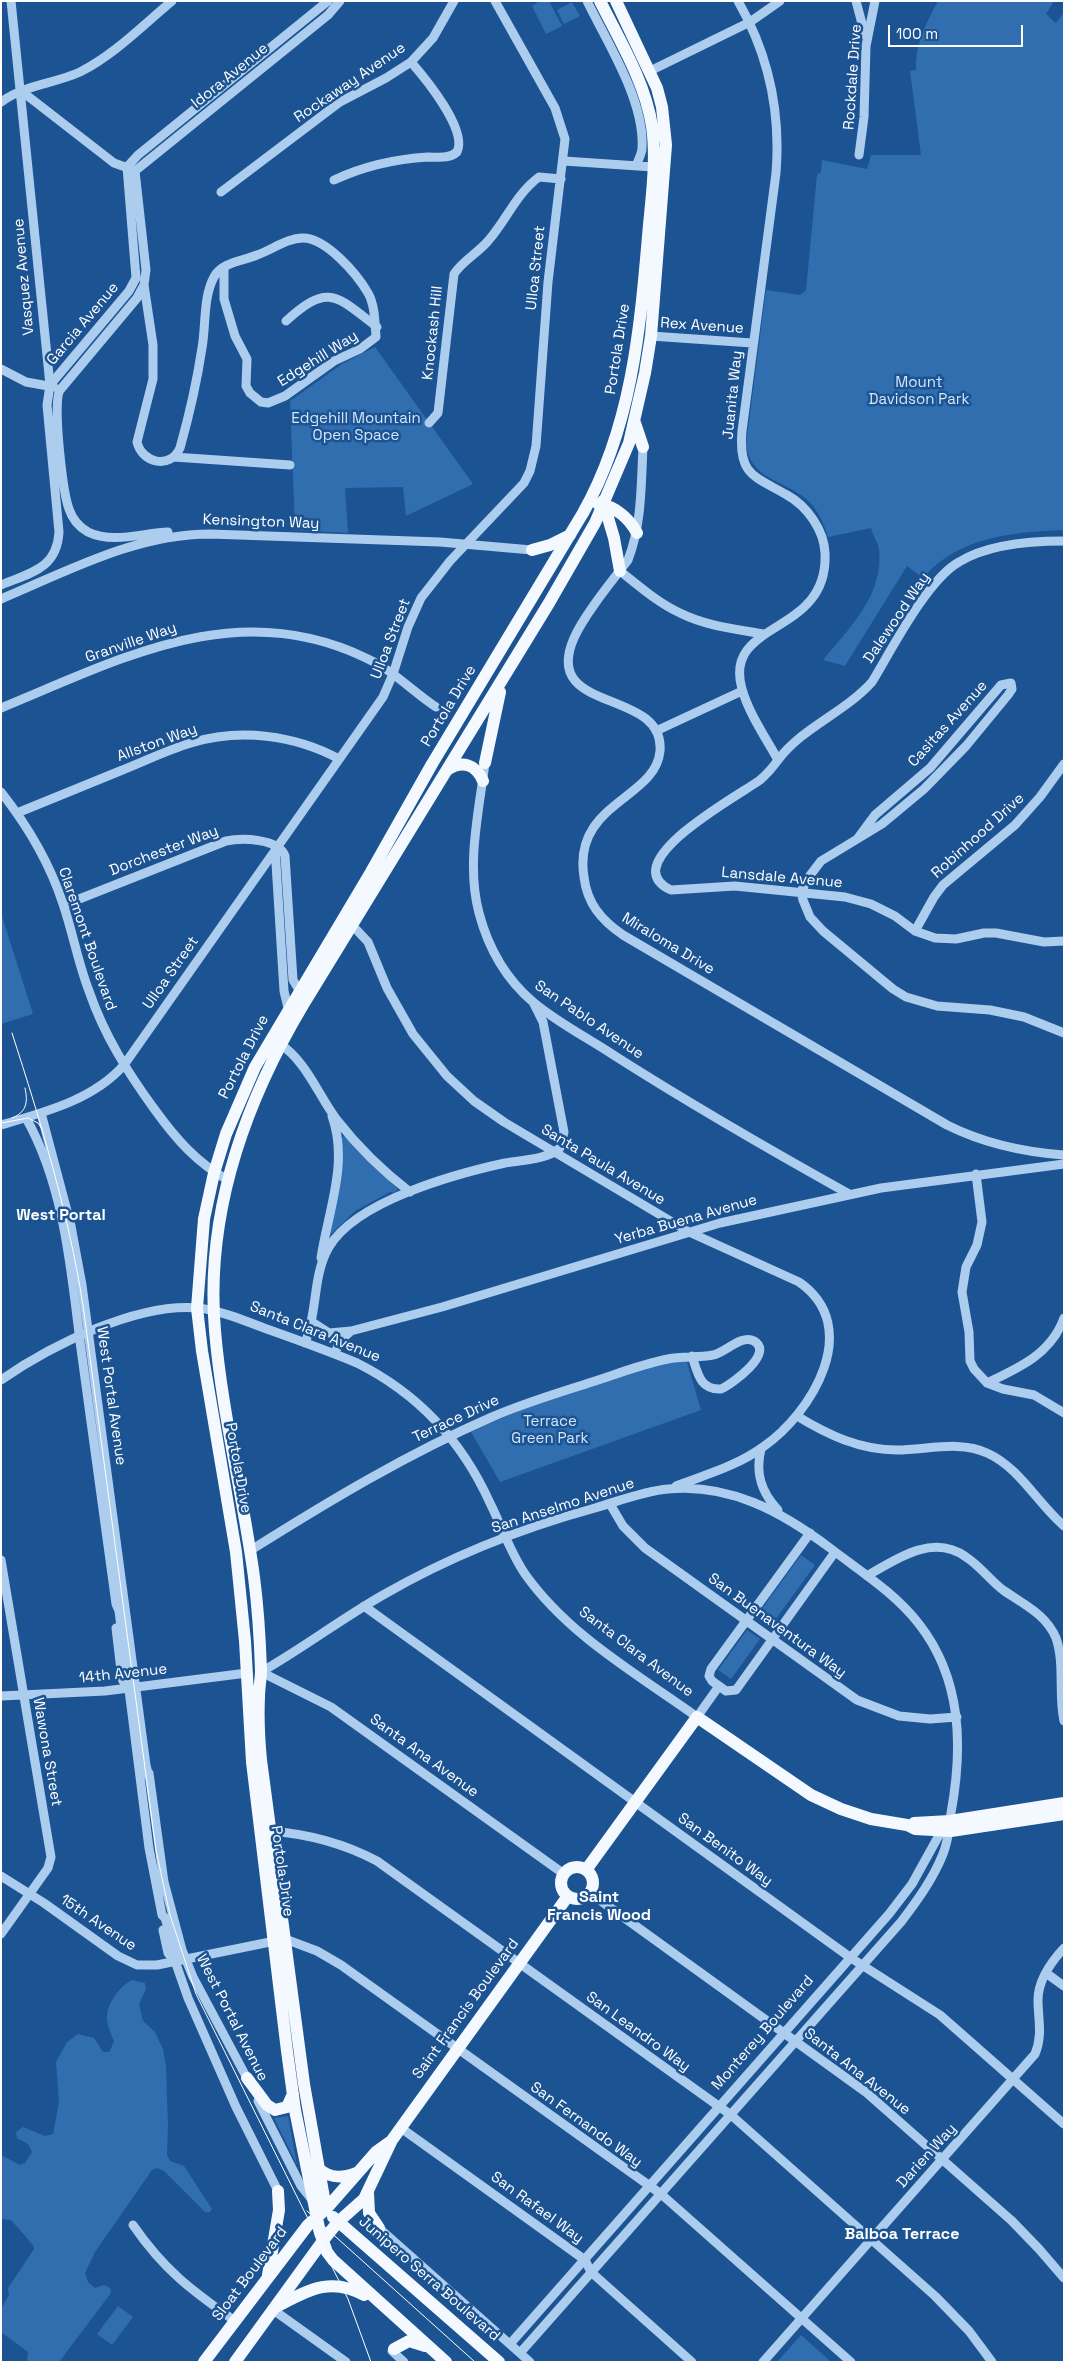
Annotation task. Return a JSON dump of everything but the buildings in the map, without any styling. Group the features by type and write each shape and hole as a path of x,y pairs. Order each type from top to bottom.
{"main road":[{"name":"Portola Drive","path":"321,2213 319,2169 252,1762 247,1673 236,1552 204,1373 197,1308 202,1241 214,1172 228,1127 246,1085 288,1008 349,909 453,729 583,513 601,479 623,414 637,344 654,146 648,108 635,72 600,1"},
{"name":"Portola Drive","path":"313,2201 293,2094 270,1831 259,1740 261,1672 257,1609 250,1550 219,1371 214,1311 217,1243 228,1180 251,1108 280,1044 510,667 595,523 622,463 634,423 645,374 650,336 666,145 662,107 650,71 616,1"},
{"path":"634,423 643,446"},
{"path":"601,479 603,505 614,538 620,571"},
{"path":"583,513 591,506 603,505 615,510 627,519 637,533"},
{"path":"532,550 550,545 570,535"},
{"path":"532,550 540,551 547,558 550,567 548,572"},
{"path":"485,763 498,698 510,667"},
{"path":"453,729 481,748 485,763"},
{"path":"446,770 457,765 469,765 477,770 483,781"},
{"path":"247,1673 261,1672"},
{"path":"586,1870 696,1717"},
{"name":"Santa Clara Avenue","path":"696,1717 811,1795 857,1815 907,1825 915,1829 947,1827"},
{"path":"947,1827 1064,1803"},
{"path":"947,1827 1064,1814"},
{"path":"574,1867 586,1870 593,1880 590,1892 579,1899 568,1896 561,1886 564,1874 574,1867"},
{"name":"Saint Francis Boulevard","path":"338,2222 361,2202 392,2140 568,1896"},
{"path":"247,2078 265,2103 272,2109 278,2110 287,2107 293,2094"},
{"name":"Saint Francis Boulevard","path":"321,2213 376,2152 392,2140"},
{"path":"319,2169 326,2174 338,2177 359,2171 370,2171 369,2213 379,2228"},
{"path":"267,2279 279,2210 278,2191"},
{"name":"Junipero Serra Boulevard","path":"313,2201 321,2213 338,2222 499,2362"},
{"path":"321,2213 322,2241 333,2260 442,2358"},
{"name":"Sloat Boulevard","path":"204,2362 267,2279 321,2213"},
{"path":"235,2362 322,2241 338,2222"},
{"path":"272,2309 308,2290 334,2286 350,2287 382,2304"},
{"path":"393,2350 405,2342 412,2341 442,2358"}],"street":[{"name":"Vasquez Avenue","path":"1,585 40,569 47,564 56,550 59,532 47,405 50,385 11,1"},
{"path":"1,102 20,90 63,78 93,65 172,1"},
{"name":"Idora Avenue","path":"131,169 138,156 328,1"},
{"name":"Idora Avenue","path":"131,169 328,16 340,1"},
{"name":"Rockaway Avenue","path":"221,192 340,102 386,78 411,62 433,38 454,1"},
{"name":"Ulloa Street","path":"1,1125 41,1113 95,1090 113,1077 124,1065 383,697 393,674 408,627 421,598 439,574 524,483 534,458 548,282 564,161 565,138 560,117 496,1"},
{"path":"587,1 624,77 637,111 642,146 636,166"},
{"name":"Juanita Way","path":"738,1 750,22 762,52 771,84 777,133 775,180 752,344 741,446 742,457 746,466 760,481 787,495 808,513 822,536 825,550 823,578 810,602 787,621 763,634 746,649 739,671 742,691"},
{"path":"650,71 750,22 780,1"},
{"path":"856,1 862,18 866,46"},
{"name":"Rockdale Drive","path":"860,155 864,128 866,46 875,1"},
{"path":"334,180 383,163 415,158 448,157 457,152 459,141 444,107 434,90 411,62"},
{"path":"20,90 114,163 131,169"},
{"path":"564,161 653,167"},
{"name":"Garcia Avenue","path":"60,390 137,298 144,285 146,270 131,169"},
{"name":"Garcia Avenue","path":"1,369 26,382 50,385 129,291 136,278 131,169"},
{"name":"Knockash Hill","path":"429,423 438,413 454,274 489,240 512,207 534,181 539,177 561,179"},
{"name":"Edgehill Way","path":"304,238 321,242 332,249 368,293 376,327 376,337 360,349 334,361 276,401 261,402 250,393 246,386 247,359 235,336 224,298 224,267 260,255 290,240 304,238"},
{"path":"144,285 148,304 153,361 150,395 137,438 138,445 143,454 151,459 165,462 174,457 180,448 199,369 211,284 215,275 224,267"},
{"path":"286,321 303,305 326,297 339,298 376,327"},
{"name":"Rex Avenue","path":"650,336 752,344"},
{"path":"50,385 60,390 56,409 66,496 71,513 80,526 94,534 110,537 166,532 210,534"},
{"path":"643,446 637,533 628,560 574,637 570,653 570,669 574,678 588,692 632,709 646,718 656,731 742,691 778,760"},
{"path":"174,457 290,465"},
{"name":"Kensington Way","path":"1,599 135,545 178,535 210,534 440,542 532,550"},
{"name":"Dalewood Way","path":"778,760 797,739 835,715 861,694 872,682 928,593 947,570 959,561 990,550 1028,543 1064,541"},
{"path":"620,571 654,597 680,613 709,624 763,634"},
{"name":"Granville Way","path":"1,708 142,651 180,640 217,634 271,633 306,639 354,652 393,674 436,708"},
{"name":"Casitas Avenue","path":"801,892 808,878 821,861 882,824 938,776 1008,695 1012,689 1011,683 1001,685 930,768 875,815 858,838"},
{"name":"Miraloma Drive","path":"656,731 660,752 652,773 606,811 590,833 586,846 583,874 585,885 589,898 603,920 622,935 947,1126 995,1145 1038,1153 1064,1155"},
{"name":"Allston Way","path":"17,813 176,748 207,739 238,735 270,737 314,747 339,759"},
{"name":"Lansdale Avenue","path":"778,760 761,780 696,824 665,849 656,865 655,874 664,887 671,890 736,886 846,897 865,902 895,916 915,931 930,937 946,940 996,933 1038,941 1064,941"},
{"name":"San Pablo Avenue","path":"485,763 473,878 478,910 494,953 511,979 533,1002 710,1116 849,1194"},
{"name":"Robinhood Drive","path":"915,931 925,910 943,885 1015,825 1040,798 1064,764"},
{"name":"Claremont Boulevard","path":"1,792 17,813 40,852 64,905 89,992 102,1025 124,1065 193,1157 228,1180"},
{"name":"Dorchester Way","path":"64,905 226,841 252,838 276,848"},
{"path":"288,1008 284,991 276,848 283,850 285,857 293,980 299,990"},
{"path":"801,892 805,908 816,924 893,989 906,997 936,1006 990,1010 1015,1015 1064,1033"},
{"name":"Santa Paula Avenue","path":"352,925 368,942 387,988 404,1020 447,1076 488,1112 689,1232 799,1282 809,1289 823,1308 829,1330 826,1361 814,1391 786,1429 743,1459"},
{"path":"319,1273 330,1246 350,1223 375,1206 410,1192 479,1170 555,1152 563,1143 564,1132 542,1022 533,1002"},
{"path":"280,1044 298,1060 325,1104 336,1127 340,1154 312,1322 305,1343"},
{"path":"325,1104 362,1148 410,1192"},
{"name":"West Portal Avenue","path":"41,1113 71,1226 89,1331 153,1873 162,1915 165,1918 175,1951 175,1961 191,2005 228,2089 278,2191"},
{"name":"West Portal Avenue","path":"26,1118 40,1143 57,1204 68,1258 116,1604 118,1654 122,1679 132,1687 149,1777 164,1882 185,1959 301,2186 313,2201"},
{"path":"1038,1153 1038,1167"},
{"name":"Yerba Buena Avenue","path":"312,1322 329,1333 351,1331 442,1307 689,1232 784,1207 849,1194 976,1174 1064,1164"},
{"path":"976,1174 982,1222 977,1245 966,1266 962,1292 969,1332 970,1361 974,1369 987,1383 1003,1389 1034,1395 1064,1413"},
{"name":"Santa Clara Avenue","path":"1,1380 41,1354 89,1331 145,1314 175,1309 197,1308 214,1311 305,1343 375,1372 423,1408 450,1436 482,1486 505,1538 525,1574 568,1622 696,1717"},
{"path":"987,1383 1019,1368 1039,1354 1055,1335 1064,1318"},
{"path":"334,1354 339,1342 351,1331"},
{"name":"Terrace Drive","path":"250,1550 342,1494 450,1436 539,1399 655,1362 692,1356 719,1354 735,1344 750,1339 756,1342 760,1355 755,1362 721,1389 707,1388 702,1384 692,1356"},
{"path":"797,1416 828,1434 871,1448 899,1450 962,1447 985,1452 1005,1464 1064,1526"},
{"name":"San Anselmo Avenue","path":"761,1448 758,1470 760,1480 765,1493 783,1516"},
{"name":"San Anselmo Avenue","path":"261,1672 364,1606 429,1571 505,1538 558,1519 667,1489 743,1459"},
{"name":"San Anselmo Avenue","path":"667,1489 696,1488 731,1494 783,1516 810,1533 867,1576 907,1610 929,1638 949,1682 957,1717 958,1773 947,1827"},
{"name":"San Buenaventura Way","path":"610,1504 623,1526 633,1538 845,1692 872,1707 914,1718 957,1717"},
{"path":"810,1533 710,1672 712,1682 729,1692 736,1690 835,1552"},
{"path":"867,1576 920,1549 943,1548 964,1555 1003,1590 1035,1611 1051,1627 1058,1642 1061,1658 1060,1702 1064,1722"},
{"name":"Wawona Street","path":"1,1560 51,1857 48,1868 1,1934"},
{"name":"San Benito Way","path":"364,1606 851,1958 940,2015 1064,2124"},
{"name":"Santa Ana Avenue","path":"261,1672 331,1707 564,1874"},
{"name":"14th Avenue","path":"1,1696 24,1696 132,1687 247,1673"},
{"path":"696,1717 719,1686"},
{"name":"Monterey Boulevard","path":"510,2344 851,1958 912,1884 947,1827"},
{"name":"Monterey Boulevard","path":"520,2353 901,1922 924,1891 942,1858 947,1827"},
{"name":"San Leandro Way","path":"270,1831 324,1839 343,1845 377,1861 731,2115 948,2307 992,2362"},
{"name":"15th Avenue","path":"1,1876 130,1963 150,1966 280,1940"},
{"name":"Santa Ana Avenue","path":"590,1892 868,2094 1025,2234 1064,2278"},
{"name":"San Fernando Way","path":"280,1940 302,1944 329,1957 661,2194 851,2362"},
{"name":"Darien Way","path":"763,2362 1030,2060 1041,2036 1038,1997 1046,1973 1064,1948"},
{"path":"1046,1973 1064,1986"},
{"name":"San Rafael Way","path":"401,2128 585,2260 591,2272 692,2362"},
{"path":"133,2225 170,2272 235,2321"},
{"name":"Junipero Serra Boulevard","path":"379,2228 530,2362"},
{"path":"272,2309 346,2362"},
{"path":"388,2362 393,2350 404,2362"}],"green space":[{"path":"540,1 549,1 562,26 546,34 532,6"},
{"name":"Mount Davidson Park","path":"938,1 1054,1 1046,14 1056,23 1064,12 1064,530 1006,535 987,539 953,553 937,564 923,578 907,566 845,666 823,660 854,623 871,596 879,566 879,549 871,528 828,537 815,508 801,495 766,476 753,464 749,455 746,444 766,290 800,295 806,290 817,175 821,172 822,160 867,169 871,155 921,155 910,71 916,70 919,43"},
{"path":"572,2 580,16 564,24 557,10"},
{"name":"Edgehill Mountain Open Space","path":"375,347 473,484 406,516 403,487 345,488 348,533 295,530 290,401 342,364"},
{"path":"1,913 33,1014 1,1024"},
{"path":"344,1136 398,1189 395,1193 390,1192 355,1211 329,1235 341,1138"},
{"name":"Terrace Green Park","path":"686,1359 701,1410 500,1482 471,1432 540,1401 643,1369"},
{"path":"801,1555 815,1565 770,1627 756,1617"},
{"path":"747,1630 760,1639 731,1679 718,1670"},
{"path":"132,1980 145,1983 146,1989 139,2004 143,2021 155,2032 163,2049 166,2067 167,2155 170,2161 184,2166 212,2209 210,2212 205,2212 164,2171 157,2168 152,2170 95,2252 85,2273 88,2282 95,2288 104,2285 110,2288 111,2293 59,2362 27,2362 28,2352 1,2332 1,2309 9,2295 8,2288 34,2249 33,2245 11,2220 1,2219 1,2155 20,2165 25,2163 32,2152 28,2144 17,2138 16,2132 23,2127 45,2136 53,2134 59,2102 56,2062 67,2042 78,2034 94,2038 103,2052 109,2052 114,2042 107,2022 107,2013 111,2002 119,1991"},
{"path":"288,2116 297,2165 274,2118"},
{"path":"118,2306 133,2317 112,2345 97,2334"},
{"path":"801,2335 831,2362 777,2362"}],"tram line":[{"path":"12,1033 53,1168 77,1270 156,1850 170,1915 196,1994 348,2299 371,2362"},
{"path":"12,1118 21,1113 25,1106 25,1088"},
{"path":"1,1123 28,1118 38,1123 42,1129"},
{"path":"307,2211 475,2362"}],"district":[{"name":"West Portal","path":"61,1216"},
{"name":"Saint Francis Wood","path":"599,1907"},
{"name":"Balboa Terrace","path":"902,2235"}]}
